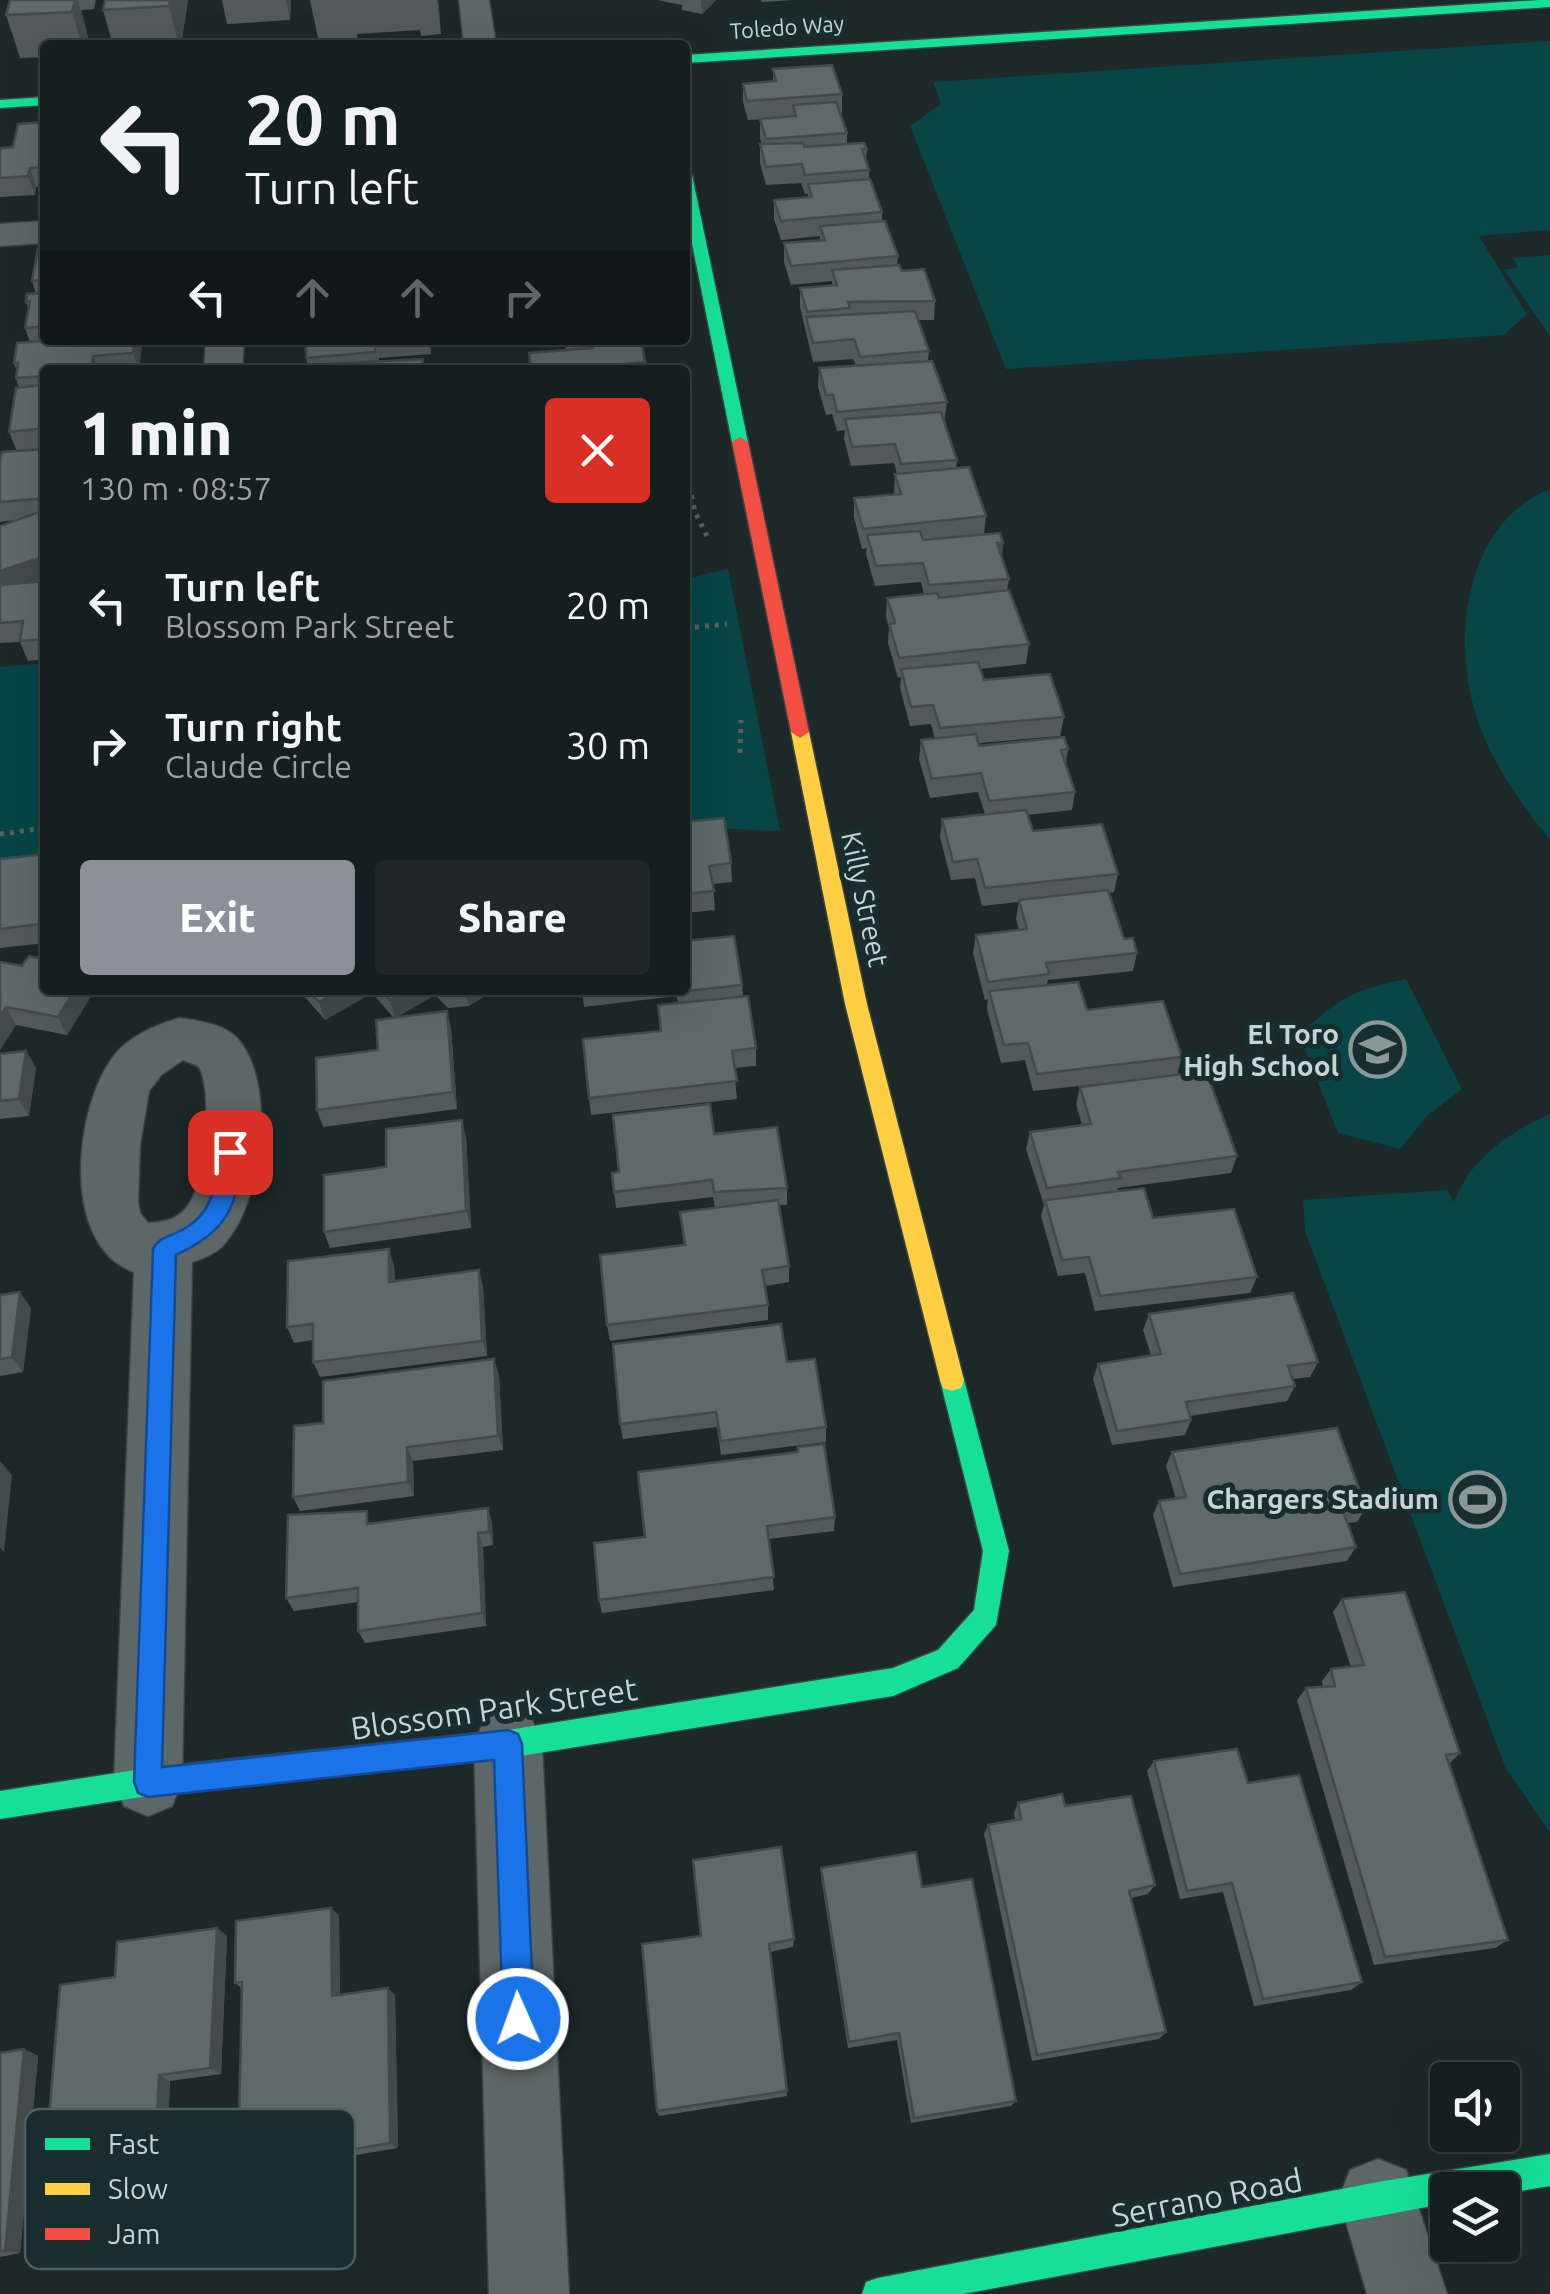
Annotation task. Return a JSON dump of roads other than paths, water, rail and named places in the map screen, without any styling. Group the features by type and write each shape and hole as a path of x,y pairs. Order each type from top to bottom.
{"street":[{"path":"474,0 479,40"},
{"name":"Toledo Way","path":"690,59 1550,3"},
{"path":"0,104 40,101"},
{"name":"Killy Street","path":"690,202 856,1004 996,1551 992,1596 987,1616 978,1628"},
{"path":"0,234 40,232"},
{"path":"148,1782 164,1249"},
{"name":"Blossom Park Street","path":"0,1805 148,1782 508,1744 893,1682 948,1659 978,1628"},
{"path":"508,1744 529,2294"},
{"name":"Serrano Road","path":"878,2294 1378,2198 1550,2170"},
{"path":"1378,2198 1407,2294"}],"place":[{"name":"El Toro High School","path":"1378,1050"},
{"name":"Chargers Stadium","path":"1478,1499"}]}
